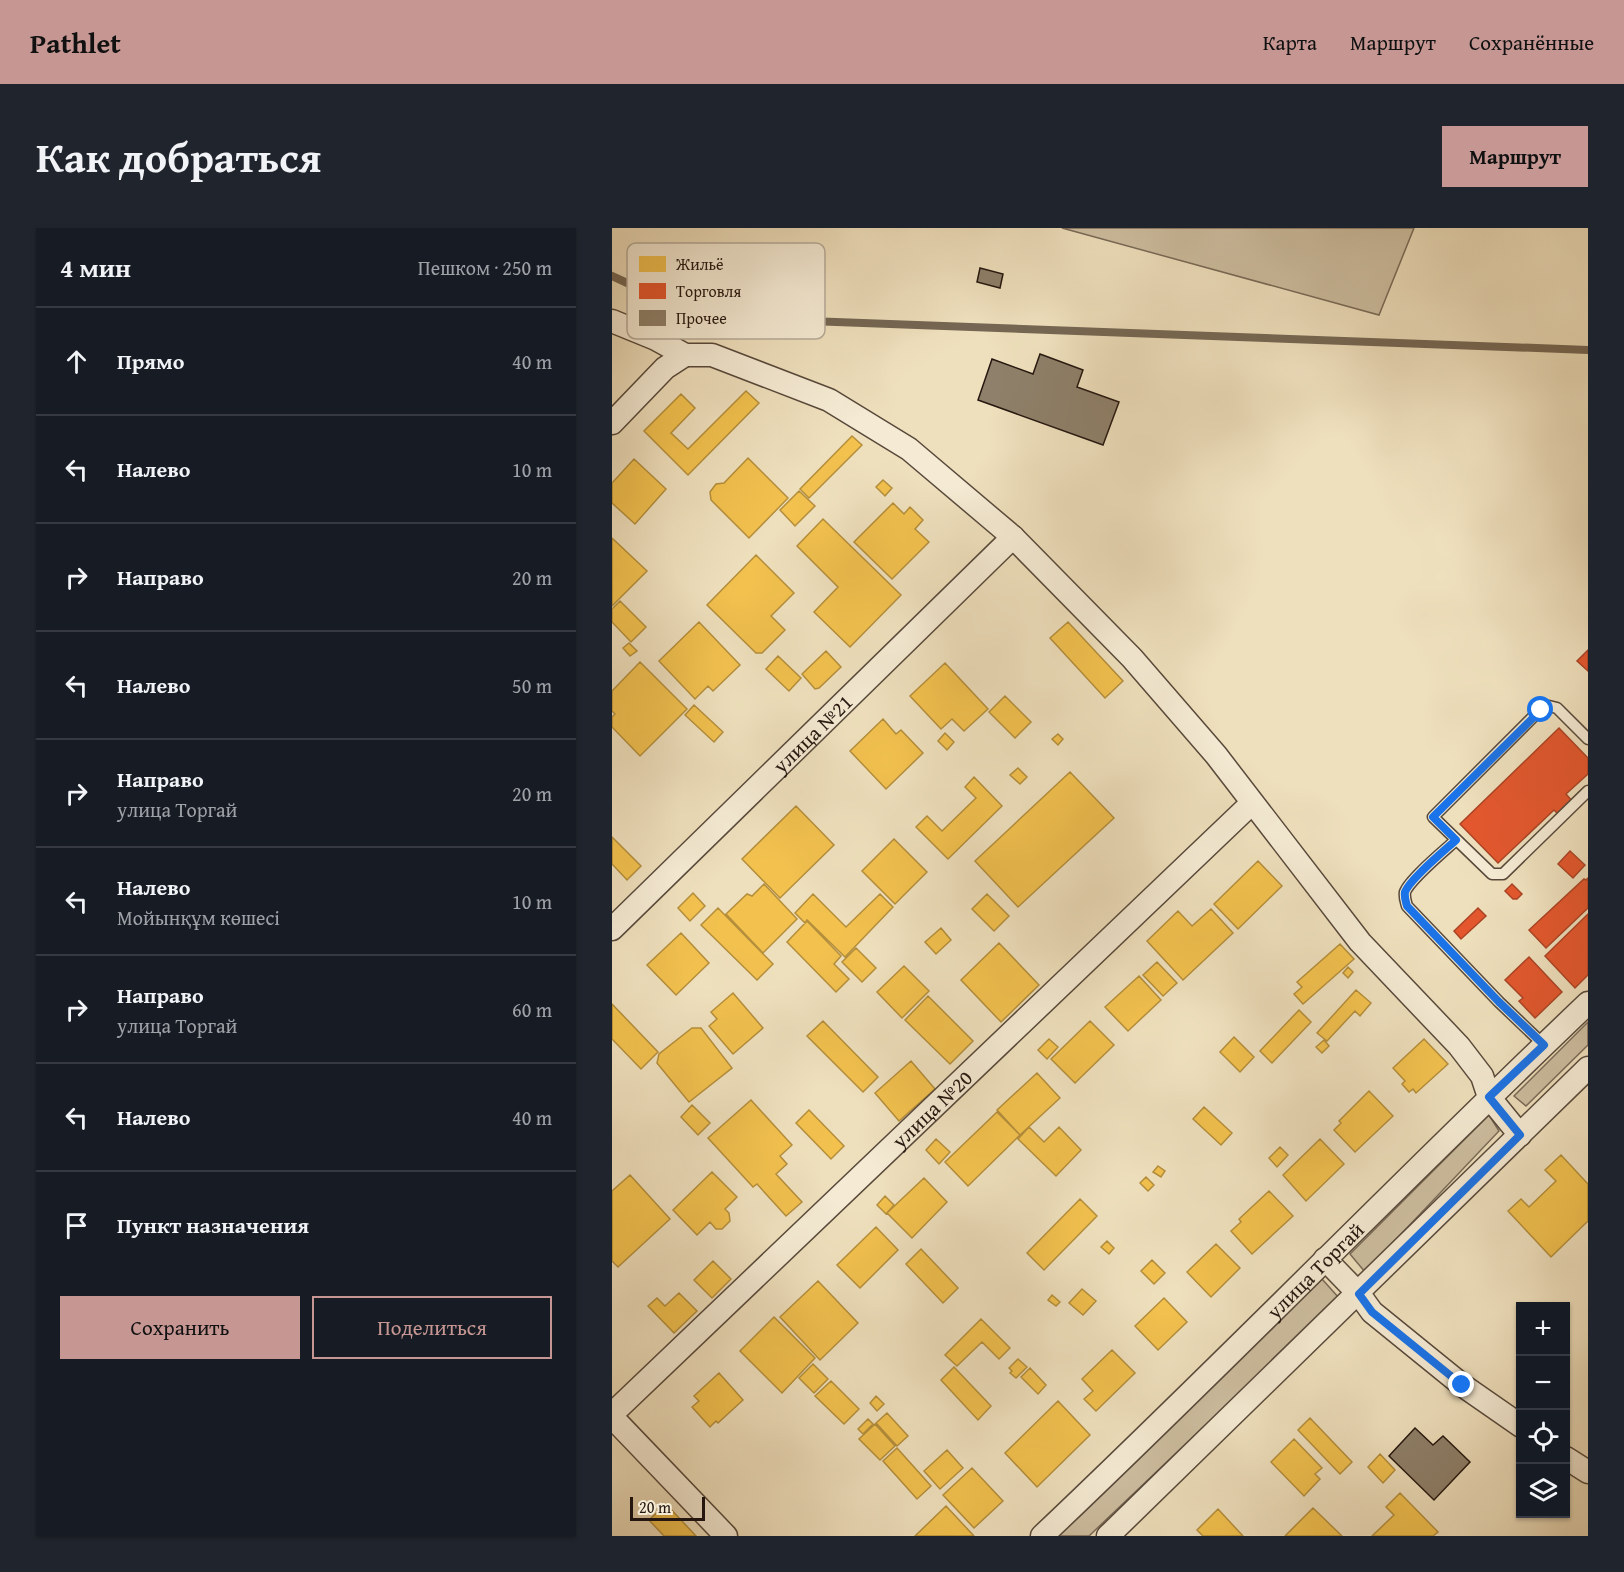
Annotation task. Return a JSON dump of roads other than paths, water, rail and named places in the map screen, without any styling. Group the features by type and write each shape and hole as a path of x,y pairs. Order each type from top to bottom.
{"street":[{"path":"612,321 627,327"},
{"path":"656,339 684,355 712,355 829,400 909,449 1013,537 1132,658 1216,755 1360,942 1460,1046 1482,1076 1489,1097 1520,1135"},
{"path":"612,423 665,368 684,355"},
{"name":"улица №21","path":"612,929 1013,537"},
{"name":"улица №20","path":"612,1415 1252,803"},
{"name":"улица Торгай","path":"1042,1536 1489,1097 1588,1003"},
{"path":"1108,1536 1359,1294 1588,1068"},
{"path":"1325,1259 1359,1294 1372,1312 1462,1385 1516,1423"},
{"path":"612,1415 726,1536"},
{"path":"1570,1461 1588,1473"}],"lane":[{"path":"1588,739 1557,708 1549,706 1541,710 1433,817 1492,874 1503,874 1588,791"},
{"path":"1456,840 1406,891 1404,898 1407,906 1499,1002 1544,1045"}],"waterway":[{"path":"612,276 627,283"},
{"path":"825,322 1588,350"}]}
